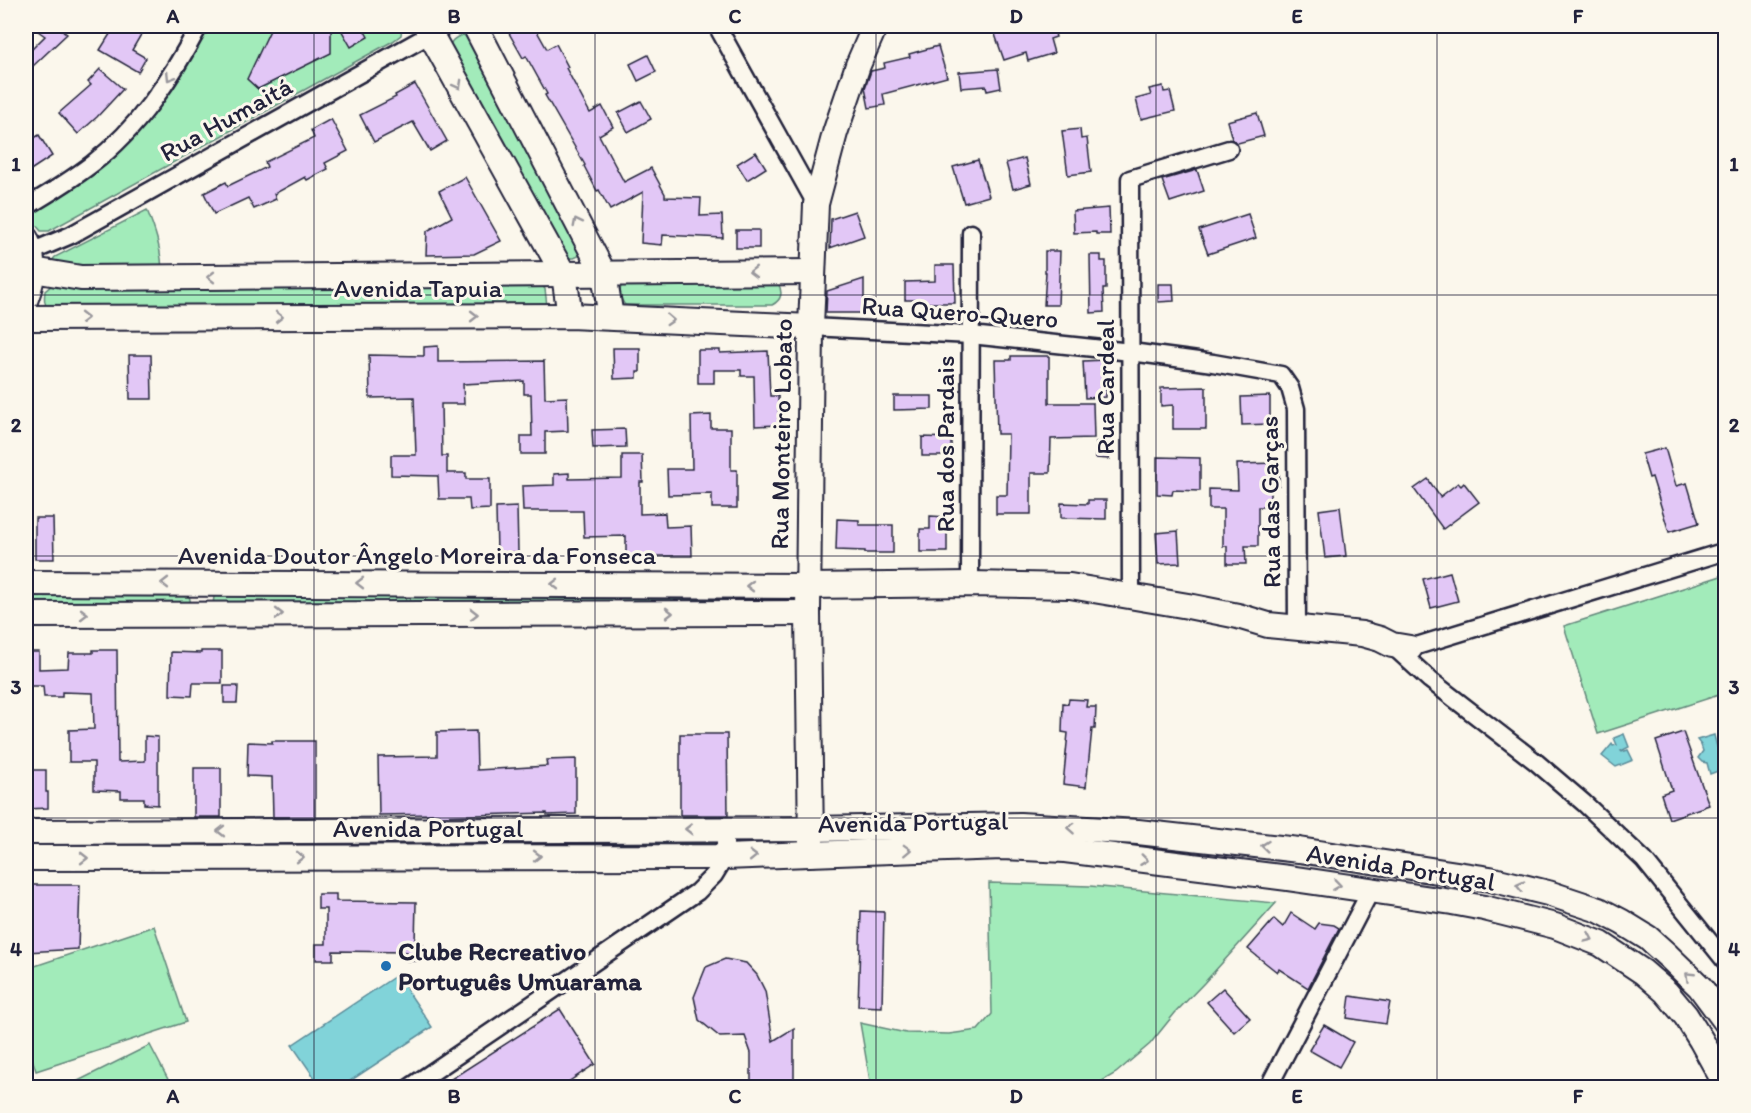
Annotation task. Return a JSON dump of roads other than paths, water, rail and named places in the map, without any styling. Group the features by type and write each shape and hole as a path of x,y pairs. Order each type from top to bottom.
{"main road":[{"path":"475,26 604,274 611,317"},
{"name":"Rua Monteiro Lobato","path":"811,853 808,586 812,272 816,204 835,133 858,65 875,26"},
{"path":"434,28 564,275 570,316"},
{"path":"26,298 30,254"},
{"name":"Avenida Tapuia","path":"30,254 81,278 812,272"},
{"name":"Avenida Tapuia","path":"26,318 570,316 811,327"},
{"path":"203,582 203,614"},
{"name":"Avenida Doutor Ângelo Moreira da Fonseca","path":"26,583 1070,586 1238,616 1268,625 1362,634 1401,647"},
{"path":"26,615 808,613"},
{"name":"Avenida Portugal","path":"26,832 810,829 1020,825 1138,832 1299,850 1490,879 1548,892 1599,910 1648,938 1700,987 1725,1022"},
{"path":"499,830 499,856"},
{"path":"255,831 255,857"},
{"name":"Avenida Portugal","path":"26,858 724,857 1002,847 1065,850 1288,878 1484,908 1555,926 1601,944 1643,972 1666,992 1686,1016 1725,1085"}],"street":[{"path":"26,207 92,164 117,142 164,87 199,26"},
{"path":"717,26 816,204"},
{"name":"Rua Humaitá","path":"30,254 71,235 434,28"},
{"name":"Rua Cardeal","path":"1131,596 1130,179 1229,149"},
{"name":"Rua dos Pardais","path":"970,584 971,233"},
{"name":"Rua Quero-Quero","path":"811,327 971,335 1213,363"},
{"name":"Rua das Garças","path":"1213,363 1281,375 1290,388 1296,408 1297,629"},
{"path":"1725,551 1401,647 1430,680 1536,762 1593,811 1644,860 1725,962"},
{"path":"409,1088 697,892 714,875 724,857 725,829"},
{"path":"1268,1088 1371,890"}],"water":[{"path":"1624,734 1629,747 1621,751 1628,750 1633,760 1616,767 1602,756 1612,744 1617,745 1614,738"},
{"path":"1714,735 1717,747 1719,746 1720,750 1725,746 1725,752 1719,758 1723,769 1710,774 1707,763 1698,758 1703,751 1697,740"},
{"path":"397,975 432,1027 341,1087 321,1087 292,1045"}],"place":[{"name":"Clube Recreativo Português Umuarama","path":"386,966"}]}
